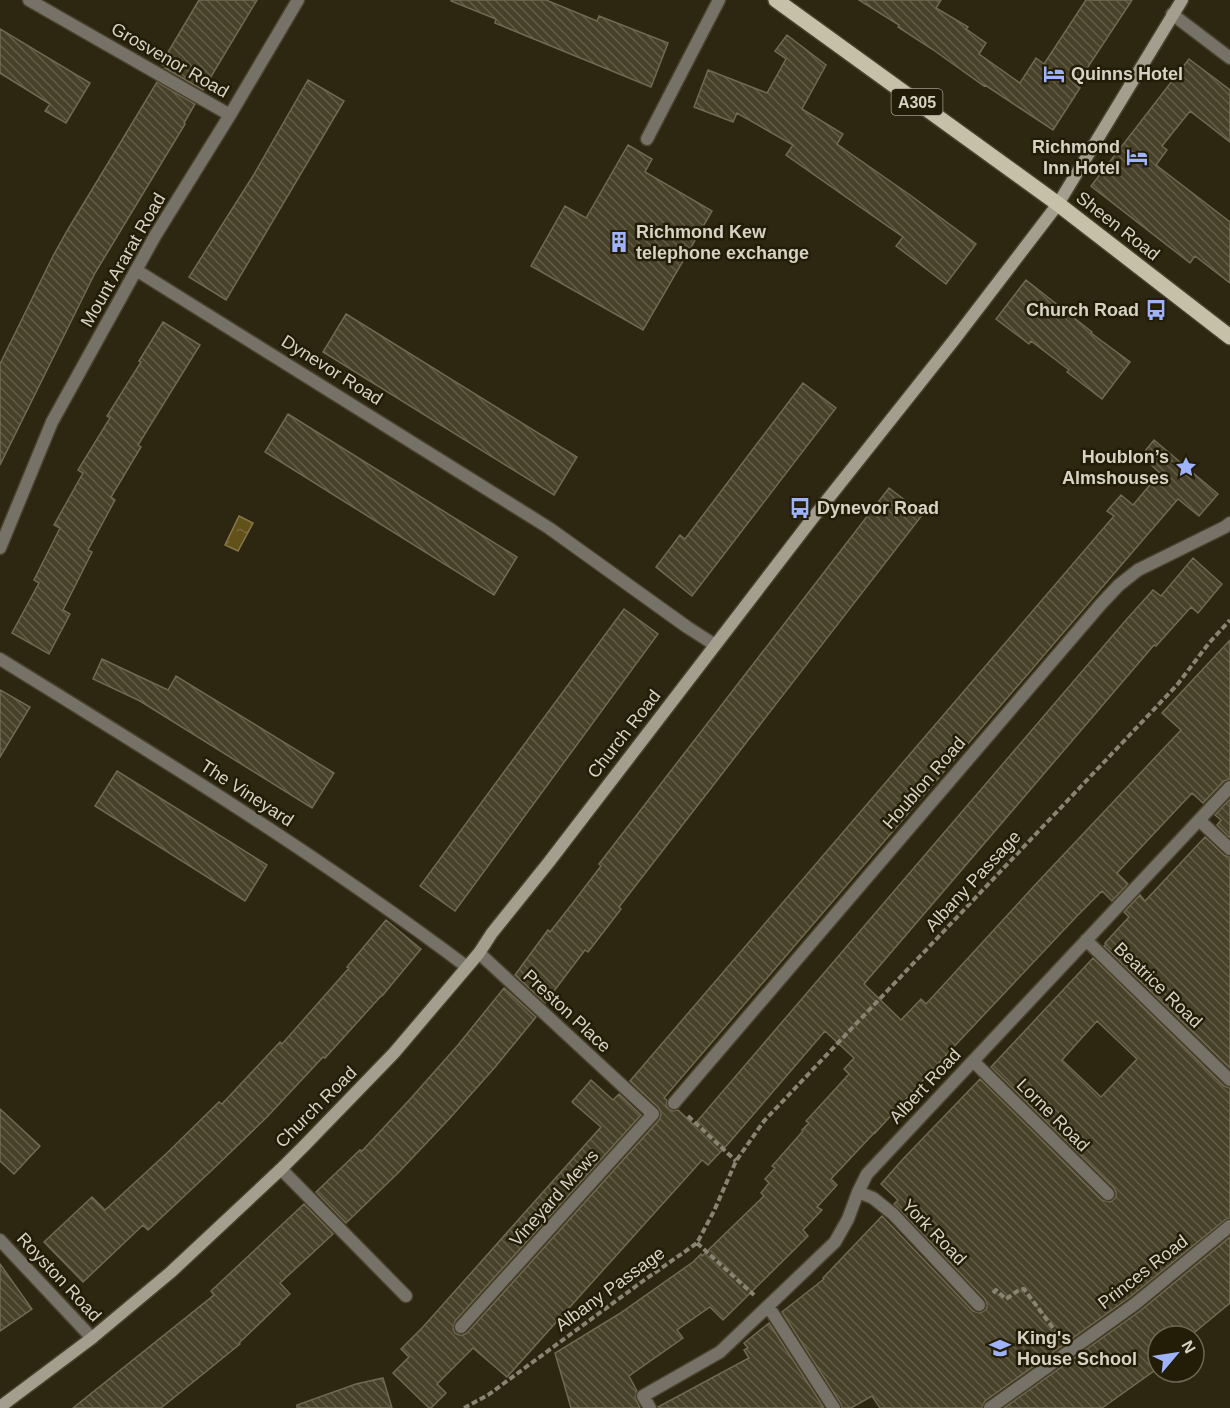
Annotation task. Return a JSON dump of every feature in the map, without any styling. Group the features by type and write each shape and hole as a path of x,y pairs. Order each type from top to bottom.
{"main road":[{"name":"Sheen Road","path":"776,0 1058,204 1230,337"},
{"name":"Church Road","path":"0,1407 92,1338 171,1272 281,1169 394,1053 479,953 492,933 812,519 1058,204 1182,0"}],"street":[{"name":"Grosvenor Road","path":"29,0 230,115"},
{"name":"Mount Ararat Road","path":"0,548 52,422 136,270 298,0"},
{"path":"647,140 719,0"},
{"path":"1172,14 1230,58"},
{"name":"Dynevor Road","path":"136,270 549,528 687,627 716,645"},
{"name":"Houblon Road","path":"674,1103 1119,585 1138,570 1230,523"},
{"name":"The Vineyard","path":"0,658 258,820 467,967"},
{"name":"Albert Road","path":"650,1408 643,1396 720,1352 835,1242 848,1219 867,1174 1230,787"},
{"path":"1199,820 1230,849"},
{"name":"Beatrice Road","path":"1086,940 1230,1080"},
{"name":"Preston Place","path":"479,953 631,1094"},
{"name":"Lorne Road","path":"973,1061 1107,1194"},
{"name":"Vineyard Mews","path":"461,1327 653,1114 631,1094"},
{"path":"281,1169 406,1296"},
{"name":"York Road","path":"858,1192 873,1198 893,1214 980,1305"},
{"name":"Princes Road","path":"990,1408 1135,1304 1230,1226"},
{"name":"Royston Road","path":"0,1240 92,1338"},
{"path":"767,1306 834,1408"}],"path":[{"name":"Albany Passage","path":"464,1408 488,1395 697,1243 736,1161 764,1121 1177,685 1209,643 1230,621"},
{"path":"674,1103 736,1161"},
{"path":"697,1243 767,1306"},
{"path":"980,1305 996,1290 1006,1299 1024,1289 1071,1350"}],"water":[{"path":"239,516 253,523 238,551 225,545"}],"building":[{"path":"199,0 257,0 203,90 161,64"},
{"path":"451,0 546,0 597,21 599,16 668,43 651,87 495,23 496,19"},
{"path":"859,0 941,0 936,8 968,27 966,29 986,43 979,54 1020,83 1036,58 1044,64 1086,0 1132,0 1076,85 1080,88 1053,130 984,86 898,27 899,25"},
{"path":"0,29 90,83 66,123 45,111 50,104 0,73"},
{"path":"787,35 826,65 802,109 843,134 837,144 976,244 946,284 896,246 903,237 786,155 793,145 737,113 733,122 694,107 708,70 767,93 786,59 775,51"},
{"name":"Richmond Inn Hotel","path":"1189,59 1230,90 1230,142 1190,111 1162,146 1167,150 1156,165 1230,222 1230,283 1195,256 1190,263 1091,186"},
{"path":"308,80 344,101 226,300 189,277 253,176"},
{"path":"157,82 195,104 95,273 0,465 0,364 53,256"},
{"name":"Richmond Kew telephone exchange","path":"628,145 652,159 645,172 712,211 643,330 531,266 565,206 586,218"},
{"path":"1026,280 1130,362 1102,399 1031,341 1029,344 996,319"},
{"path":"346,314 577,457 554,495 323,352"},
{"path":"163,322 200,345 138,445 141,447 111,497 115,500 88,550 92,552 63,610 70,614 49,654 12,633 39,583 34,580 60,528 54,525 83,473 78,470 110,418 107,416"},
{"path":"803,383 836,408 692,596 656,567 680,535 685,539"},
{"path":"288,414 517,557 494,595 265,452"},
{"path":"1154,440 1218,494 1199,516 1178,499 664,1098 667,1100 666,1106 672,1111 678,1110 694,1125 1126,620 1153,590 1161,596 1193,558 1222,584 1198,613 1191,607 1156,646 1154,645 864,984 901,1020 921,999 926,1004 1181,730 1162,713 1230,640 1230,779 1224,781 1203,803 1192,793 1117,873 1128,884 1112,901 1102,891 831,1179 837,1185 817,1207 822,1210 803,1230 808,1236 795,1249 723,1320 710,1307 677,1330 683,1338 629,1376 637,1391 635,1397 640,1408 571,1408 555,1353 619,1314 701,1254 702,1256 764,1196 761,1193 769,1183 765,1179 775,1168 772,1166 803,1131 809,1123 806,1121 849,1074 844,1069 854,1058 825,1031 728,1144 708,1165 702,1160 507,1377 473,1348 437,1384 446,1393 429,1408 393,1373 409,1357 401,1349 601,1127 572,1102 591,1080 613,1100 619,1094 641,1115 455,1321 453,1329 459,1335 467,1333 659,1120 661,1115 659,1108 630,1081 1114,516 1107,511 1121,495 1133,505 1160,473 1141,456"},
{"path":"889,488 923,514 619,907 621,909 588,952 585,950 545,1003 515,975 548,930 550,932 572,904 601,866 599,864"},
{"path":"624,609 658,634 455,911 420,886"},
{"path":"102,659 168,690 176,676 334,773 312,808 140,701 93,679"},
{"path":"0,690 30,707 0,757"},
{"path":"117,771 267,865 245,901 95,806"},
{"path":"1230,799 1230,838 1217,825 1221,820 1215,815"},
{"path":"1205,837 1224,855 1230,857 1230,1068 1104,946 1129,917 1124,912 1140,895 1145,901"},
{"path":"386,920 421,949 382,996 325,1058 323,1057 267,1117 212,1170 148,1230 143,1225 83,1282 44,1242 92,1197 105,1210 219,1102 222,1104 280,1042 282,1044 349,968 347,967"},
{"path":"1093,958 1224,1086 1230,1088 1230,1218 1130,1297 985,1401 982,1408 880,1408 872,1396 851,1408 842,1408 782,1312 824,1279 882,1216 973,1311 980,1313 987,1308 985,1299 894,1204 898,1200 881,1184 980,1079 1102,1200 1110,1202 1116,1197 1114,1188 991,1067","holes":["1097,1021 1137,1059 1101,1097 1062,1060"]},
{"path":"504,988 536,1017 450,1118 346,1223 316,1192 360,1150 362,1151 412,1097"},
{"path":"0,1109 40,1146 14,1174 0,1161"},
{"path":"304,1204 333,1234 280,1283 290,1294 240,1344 161,1408 73,1408 214,1295 211,1291"},
{"path":"1230,1237 1230,1303 1205,1324 1146,1324 1146,1377 1102,1408 1004,1408 1140,1311"},
{"path":"0,1264 32,1309 0,1331"},
{"path":"769,1323 824,1408 658,1408 749,1358 744,1350 748,1348 744,1343"},
{"path":"383,1378 392,1408 297,1408 297,1405 356,1384"}],"place":[{"name":"Quinns Hotel","path":"1054,74"},
{"name":"Richmond Inn Hotel","path":"1137,157"},
{"name":"Richmond Kew telephone exchange","path":"619,242"},
{"name":"Church Road","path":"1156,310"},
{"name":"Houblon’s Almshouses","path":"1186,467"},
{"name":"Dynevor Road","path":"800,508"},
{"name":"King's House School","path":"1000,1348"}]}
